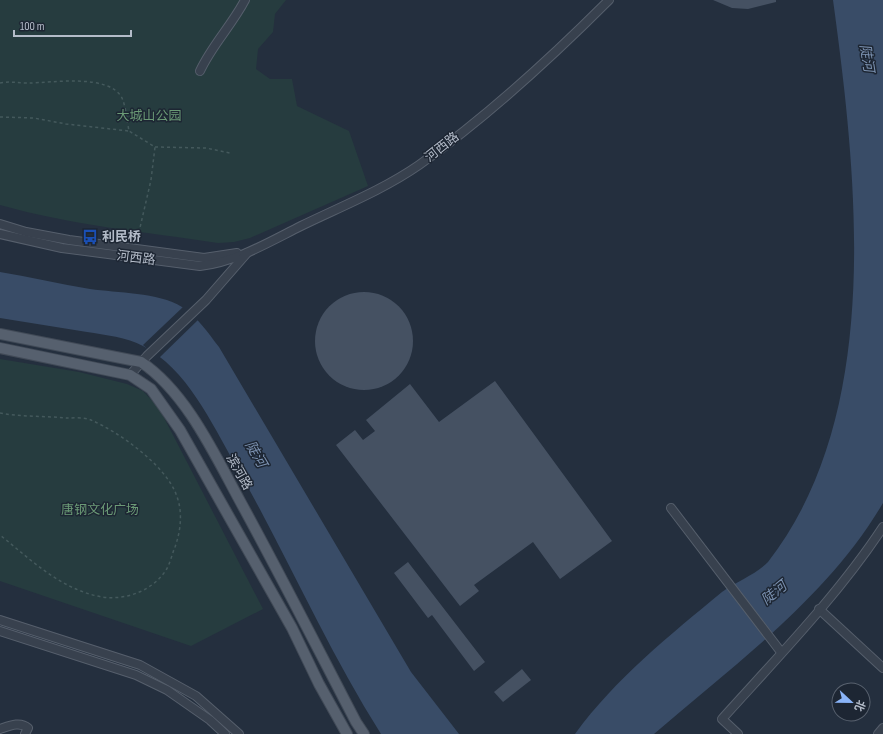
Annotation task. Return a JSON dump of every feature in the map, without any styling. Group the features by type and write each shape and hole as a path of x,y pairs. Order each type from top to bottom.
{"main road":[{"name":"滨河路","path":"0,334 144,359 172,388 211,449 261,539 356,722 364,734"},
{"path":"0,348 130,375 151,389 180,430 292,628 319,684 347,734"}],"street":[{"path":"200,71 206,58 239,12 245,0"},
{"name":"河西路","path":"0,234 62,248 200,266 216,264 248,252 388,184 419,165 490,110 568,40 609,0"},
{"name":"河西路","path":"0,224 26,232 69,240 204,258 248,252"},
{"path":"130,375 144,359 194,312 248,252"},
{"path":"671,508 781,652"},
{"path":"738,734 722,720 819,609 869,548 883,527"},
{"path":"819,609 883,668"},
{"path":"0,620 140,665 196,696 239,734"},
{"path":"0,631 136,675 167,690 210,720 225,734"},
{"path":"0,729 16,725 25,725 28,728 25,734"},
{"path":"878,734 883,728"}],"path":[{"path":"0,82 13,80 25,83 77,81 103,84 112,88 122,97 129,131"},
{"path":"0,117 34,118 66,124 129,131 155,147 206,148 230,153"},
{"path":"139,232 155,147"},
{"path":"0,413 89,420 125,438 168,479 176,495 180,515 178,537 167,569 156,582 136,594 111,598 96,596 59,580 44,571 0,535"}],"green space":[{"name":"大城山公园","path":"0,0 286,0 275,14 273,32 258,49 256,69 270,79 292,79 297,106 349,131 368,186 250,238 234,242 218,243 81,223 0,205"},
{"name":"唐钢文化广场","path":"0,359 79,372 127,384 143,391 159,408 263,609 191,646 0,581"}],"water":[{"name":"陡河","path":"833,0 883,0 883,503 860,537 835,569 808,599 748,655 654,734 575,734 625,676 663,641 722,592 757,571 768,562 805,503 830,437 846,367 853,294 854,219 850,144"},
{"name":"陡河","path":"0,272 90,289 161,298 182,307 197,320 219,347 411,672 459,734 381,734 342,668 272,532 217,431 185,382 173,368 159,356 130,340 108,335 0,318"}],"pier":[{"path":"184,306 199,319 158,359 143,345"}],"building":[{"path":"713,0 776,0 776,2 748,9 732,8"},
{"path":"364,292 383,296 399,306 409,322 413,341 409,360 399,376 383,386 364,390 345,386 329,376 319,360 315,341 319,322 329,306 345,296"},
{"path":"495,381 612,541 560,579 533,542 474,585 479,591 460,606 336,445 355,430 363,440 375,431 366,420 410,384 439,422"},
{"path":"408,562 485,662 474,671 432,615 428,618 394,573"},
{"path":"522,669 531,680 503,702 494,692"}],"place":[{"name":"利民桥","path":"90,237"}]}
